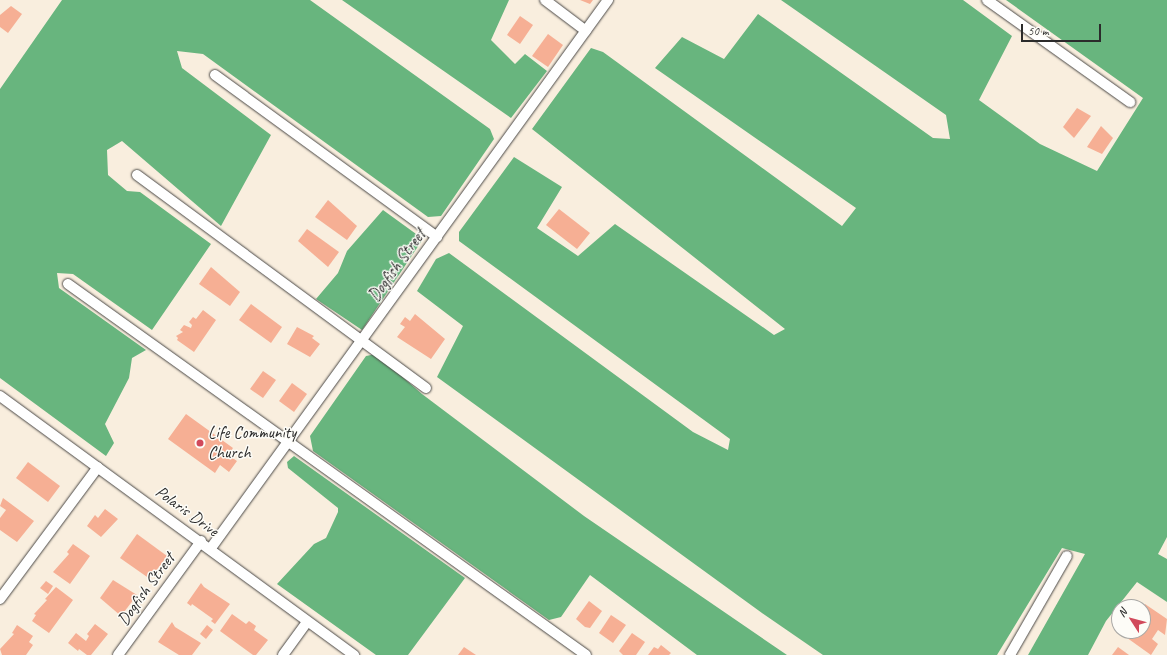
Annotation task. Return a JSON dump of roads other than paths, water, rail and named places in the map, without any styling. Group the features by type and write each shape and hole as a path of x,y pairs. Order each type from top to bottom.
{"street":[{"path":"545,0 586,31"},
{"name":"Dogfish Street","path":"211,548 363,341 608,0"},
{"path":"986,0 1130,102"},
{"path":"215,75 437,237"},
{"path":"137,175 426,388"},
{"path":"68,284 290,441 586,655"},
{"name":"Polaris Drive","path":"0,396 211,548 307,622 354,655"},
{"path":"0,599 98,466"},
{"name":"Dogfish Street","path":"118,655 201,541"},
{"path":"1010,655 1066,556"},
{"path":"283,655 307,622"}],"place":[{"name":"Life Community Church","path":"200,443"}]}
